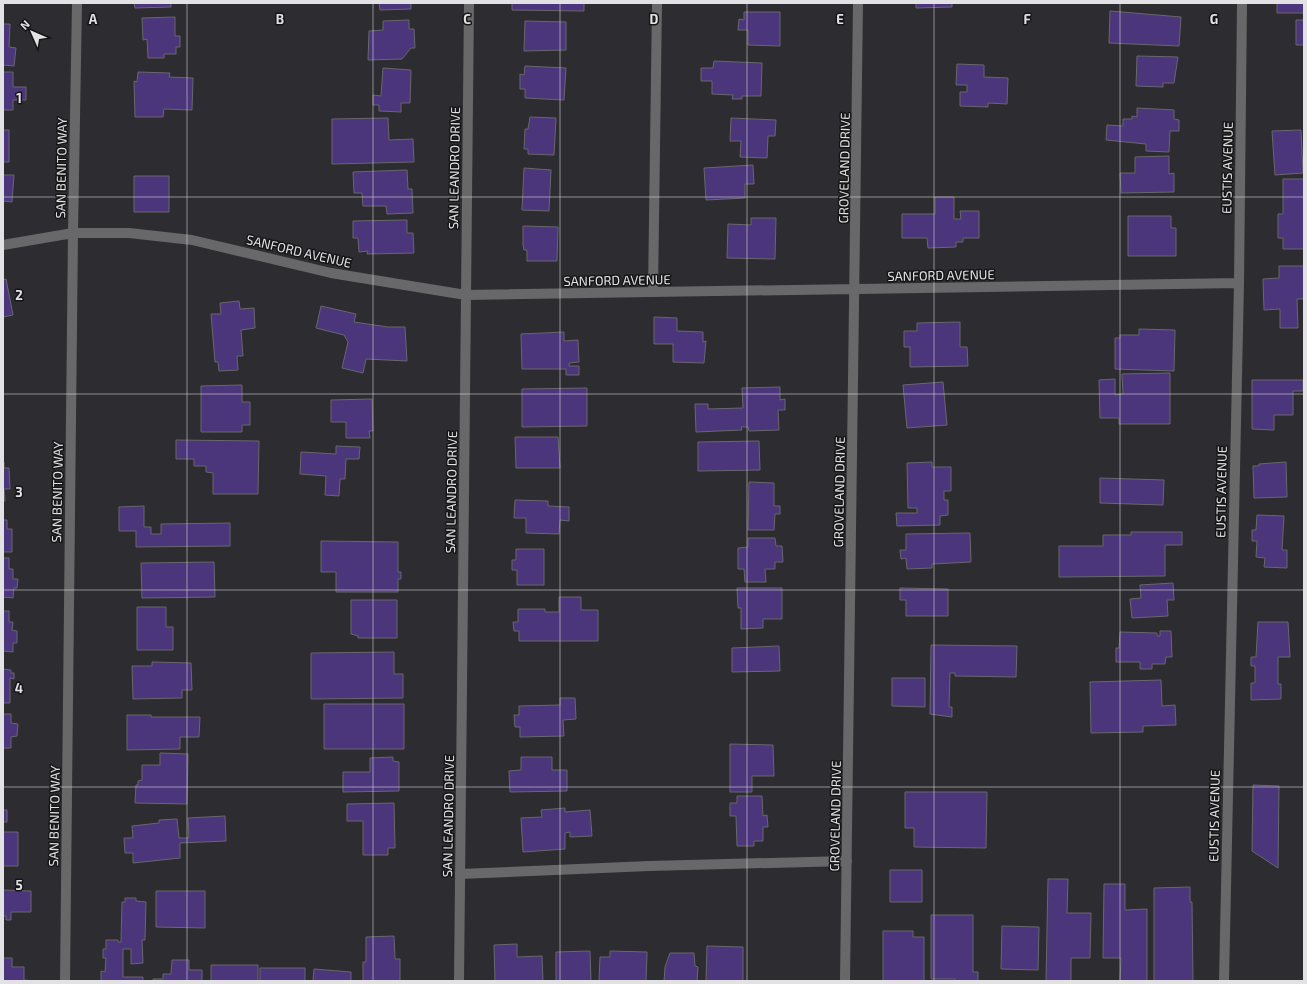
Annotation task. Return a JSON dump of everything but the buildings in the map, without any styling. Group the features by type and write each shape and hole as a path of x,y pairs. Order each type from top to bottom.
{"street":[{"name":"SAN BENITO WAY","path":"65,981 77,3"},
{"name":"SAN LEANDRO DRIVE","path":"459,981 469,3"},
{"path":"653,292 657,3"},
{"name":"GROVELAND DRIVE","path":"845,981 856,289 858,3"},
{"name":"EUSTIS AVENUE","path":"1224,981 1239,283 1242,3"},
{"name":"SANFORD AVENUE","path":"3,245 73,233 129,233 192,240 331,274 466,295 1239,283"},
{"path":"460,874 649,866 847,861"}]}
